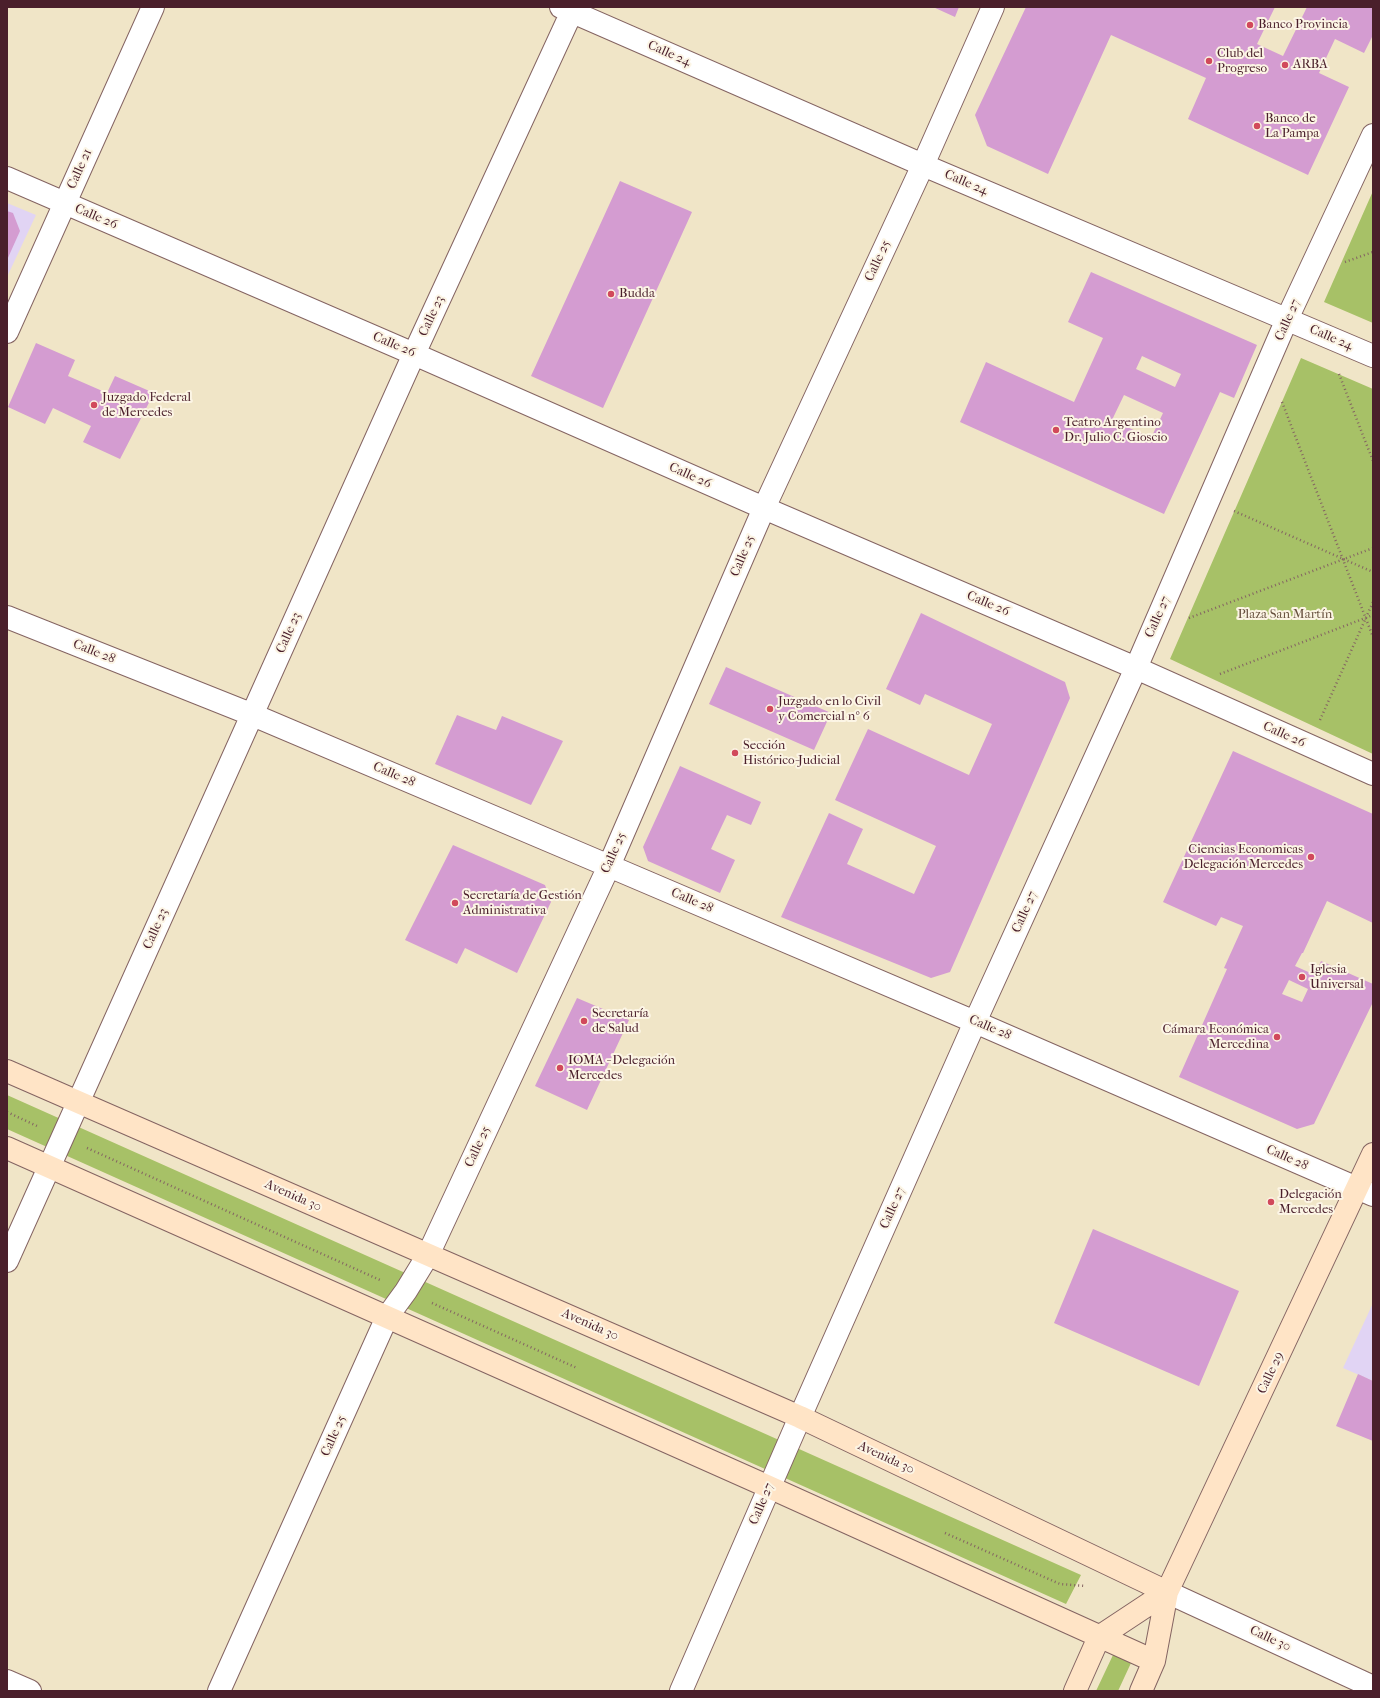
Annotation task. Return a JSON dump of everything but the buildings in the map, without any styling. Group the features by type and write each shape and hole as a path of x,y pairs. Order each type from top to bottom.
{"main road":[{"name":"Avenida 30","path":"7,1071 800,1417 1167,1592"},
{"path":"7,1148 769,1487 1154,1661"},
{"name":"Calle 29","path":"1141,1691 1154,1661 1167,1592 1365,1192 1373,1154"},
{"path":"1075,1691 1099,1637 1167,1592"}],"street":[{"name":"Calle 21","path":"7,332 152,7"},
{"name":"Calle 25","path":"219,1691 387,1317 406,1291 428,1255 609,866 764,508 923,165 994,7"},
{"name":"Calle 24","path":"569,9 923,165 1373,356"},
{"name":"Calle 23","path":"7,1261 569,9"},
{"name":"Calle 27","path":"681,1691 769,1487 975,1022 1136,668 1288,319 1373,135"},
{"name":"Calle 26","path":"7,178 64,204 414,354 764,508 1136,668 1373,774"},
{"name":"Calle 28","path":"7,617 252,715 609,866 975,1022 1365,1192"},
{"name":"Calle 30","path":"1167,1592 1373,1687"},
{"path":"7,1681 30,1691"}],"path":[{"path":"1341,263 1373,252"},
{"path":"1337,368 1373,461"},
{"path":"1282,402 1373,637"},
{"path":"1230,509 1373,572"},
{"path":"1188,619 1373,548"},
{"path":"1318,725 1373,602"},
{"path":"1218,675 1373,615"},
{"path":"7,1112 578,1369"},
{"path":"938,1530 1060,1584 1091,1586"}],"shaded area":[{"path":"7,203 36,215 7,277"},
{"path":"1373,1303 1373,1381 1343,1368"}],"green space":[{"path":"1373,191 1373,323 1324,302"},
{"name":"Plaza San Martín","path":"1301,358 1373,389 1373,754 1170,659"},
{"path":"7,1095 1081,1575 1066,1604 7,1129"},
{"path":"1113,1655 1131,1663 1118,1691 1096,1691"}],"place":[{"name":"Banco Provincia","path":"1250,25"},
{"name":"Club del Progreso","path":"1209,61"},
{"name":"ARBA","path":"1285,65"},
{"name":"Banco de La Pampa","path":"1257,126"},
{"name":"Budda","path":"611,294"},
{"name":"Juzgado Federal de Mercedes","path":"94,405"},
{"name":"Teatro Argentino Dr. Julio C. Gioscio","path":"1056,430"},
{"name":"Juzgado en lo Civil y Comercial nº 6","path":"770,709"},
{"name":"Sección Histórico-Judicial","path":"735,753"},
{"name":"Ciencias Economicas Delegación Mercedes","path":"1311,857"},
{"name":"Secretaría de Gestión Administrativa","path":"455,903"},
{"name":"Iglesia Universal","path":"1302,977"},
{"name":"Secretaría de Salud","path":"584,1021"},
{"name":"Cámara Económica Mercedina","path":"1277,1037"},
{"name":"IOMA - Delegación Mercedes","path":"560,1068"},
{"name":"Delegación Mercedes","path":"1271,1202"}]}
